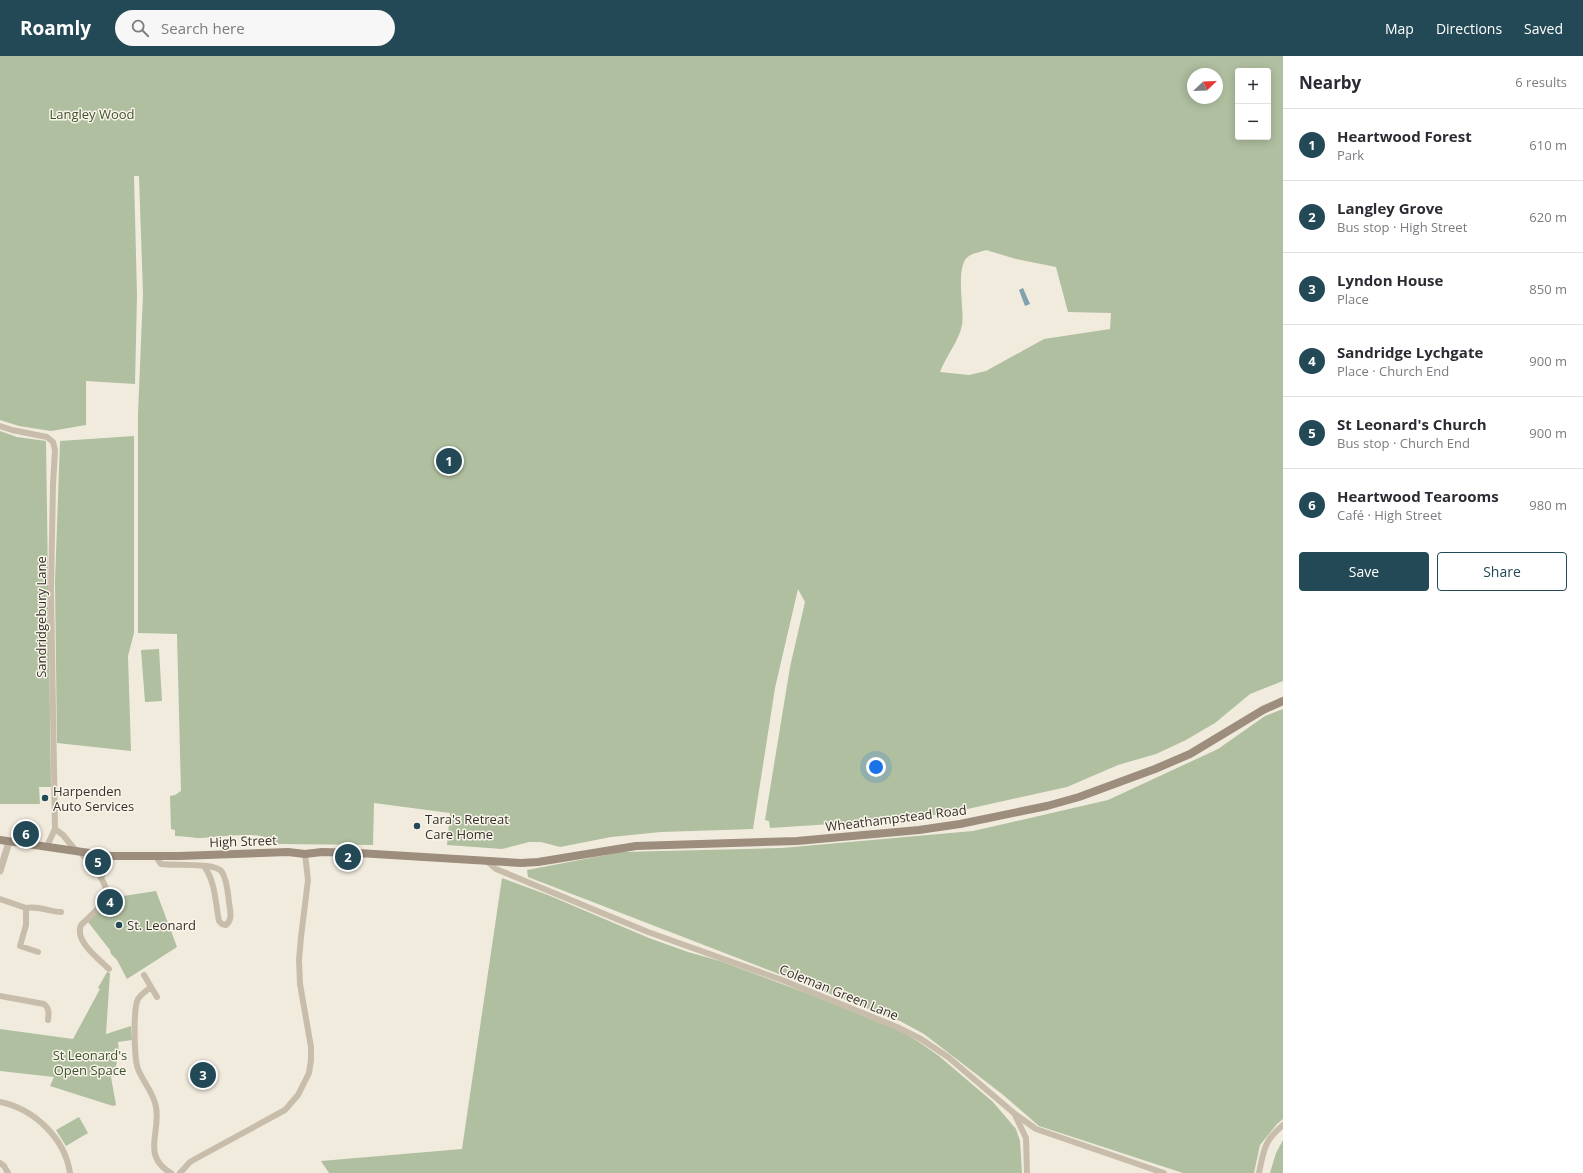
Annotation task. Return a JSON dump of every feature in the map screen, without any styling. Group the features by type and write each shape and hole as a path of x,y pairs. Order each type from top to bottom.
{"main road":[{"name":"Wheathampstead Road","path":"488,862 510,864 538,862 636,846 797,841 919,830 988,819 1079,797 1155,769 1190,754 1257,714 1283,701"},
{"name":"High Street","path":"0,840 110,856 156,857 257,852 288,852 305,854 322,852 488,862"}],"street":[{"name":"Sandridgebury Lane","path":"0,426 47,437 53,442 55,450 51,589 55,829 47,846"},
{"path":"55,829 63,835 79,852 101,878 105,886 107,895 104,901 81,925 80,931 86,946 109,968"},
{"path":"0,871 9,842"},
{"path":"180,1173 197,1158 285,1110 298,1095 306,1078 311,1060 311,1047 300,984 299,960 308,880 305,854"},
{"path":"101,878 110,856"},
{"path":"156,857 161,864 204,866 217,868 223,874 231,914 230,921 226,925 219,921 214,886 212,879 204,866"},
{"name":"Coleman Green Lane","path":"488,862 496,869 648,932 782,980 896,1027 921,1039 948,1057 1015,1114 1036,1129 1164,1173"},
{"path":"0,899 26,908 33,906 52,912 61,912"},
{"path":"26,908 26,925 20,946 38,952"},
{"path":"144,975 157,996"},
{"path":"152,987 140,996 137,1001 135,1034 136,1061 156,1107 157,1116 153,1144 156,1158 161,1166 171,1173"},
{"path":"0,996 44,1004 47,1006 49,1012 48,1020"},
{"path":"0,1102 26,1111 46,1127 62,1149 70,1173"},
{"path":"1015,1114 1026,1138 1027,1173"},
{"path":"1259,1173 1264,1147 1274,1133 1283,1125"},
{"path":"1026,1138 1036,1129"},
{"path":"0,1163 4,1166 8,1173"}],"green space":[{"name":"Langley Wood","path":"0,56 1283,56 1283,681 1250,694 1215,723 1186,740 1156,754 1118,765 1067,787 945,814 770,828 769,821 765,820 790,667 805,602 798,589 775,688 753,829 661,832 611,837 560,847 541,842 529,842 502,849 447,845 450,813 374,803 373,845 279,844 272,839 263,836 252,835 197,838 175,836 175,830 171,829 170,796 181,791 177,634 138,633 138,414 143,294 139,176 134,176 137,295 135,384 86,381 86,425 51,431 19,426 0,420","holes":["986,250 1016,259 1056,267 1068,312 1111,313 1110,329 1044,339 986,371 969,375 940,372 958,337 962,325 962,268 969,256"]},
{"path":"0,431 17,437 46,441 51,787 39,787 40,804 0,804"},
{"path":"134,436 134,633 128,656 131,751 57,743 55,582 60,441"},
{"path":"159,649 162,701 145,702 141,650"},
{"path":"1283,709 1283,1119 1260,1145 1254,1173 1183,1173 1039,1126 1002,1094 924,1034 900,1021 528,877 527,870 622,852 782,848 973,831 1108,800 1218,749 1265,716"},
{"path":"502,878 548,895 649,938 688,952 720,961 809,994 900,1031 939,1056 993,1102 1016,1129 1020,1141 1022,1173 329,1173 321,1161 462,1149"},
{"path":"156,891 177,947 127,979 117,960 88,922 110,901 123,896"},
{"name":"St Leonard's Open Space","path":"107,972 110,973 106,1034 131,1026 132,1040 118,1042 119,1052 114,1076 111,1077 116,1105 113,1106 50,1086 54,1077 0,1071 0,1029 73,1039 100,989 98,988"},
{"path":"79,1117 88,1133 66,1146 56,1130"},
{"path":"1283,1140 1283,1173 1270,1173 1276,1153"}],"water":[{"path":"1023,288 1030,304 1025,306 1019,290"}],"place":[{"name":"Heartwood Forest","path":"449,461"},
{"name":"Harpenden Auto Services","path":"45,798"},
{"name":"Tara's Retreat Care Home","path":"417,826"},
{"name":"Heartwood Tearooms","path":"26,834"},
{"name":"Langley Grove","path":"348,857"},
{"name":"St Leonard's Church","path":"98,862"},
{"name":"Sandridge Lychgate","path":"110,902"},
{"name":"St. Leonard","path":"119,925"},
{"name":"Lyndon House","path":"203,1075"}]}
